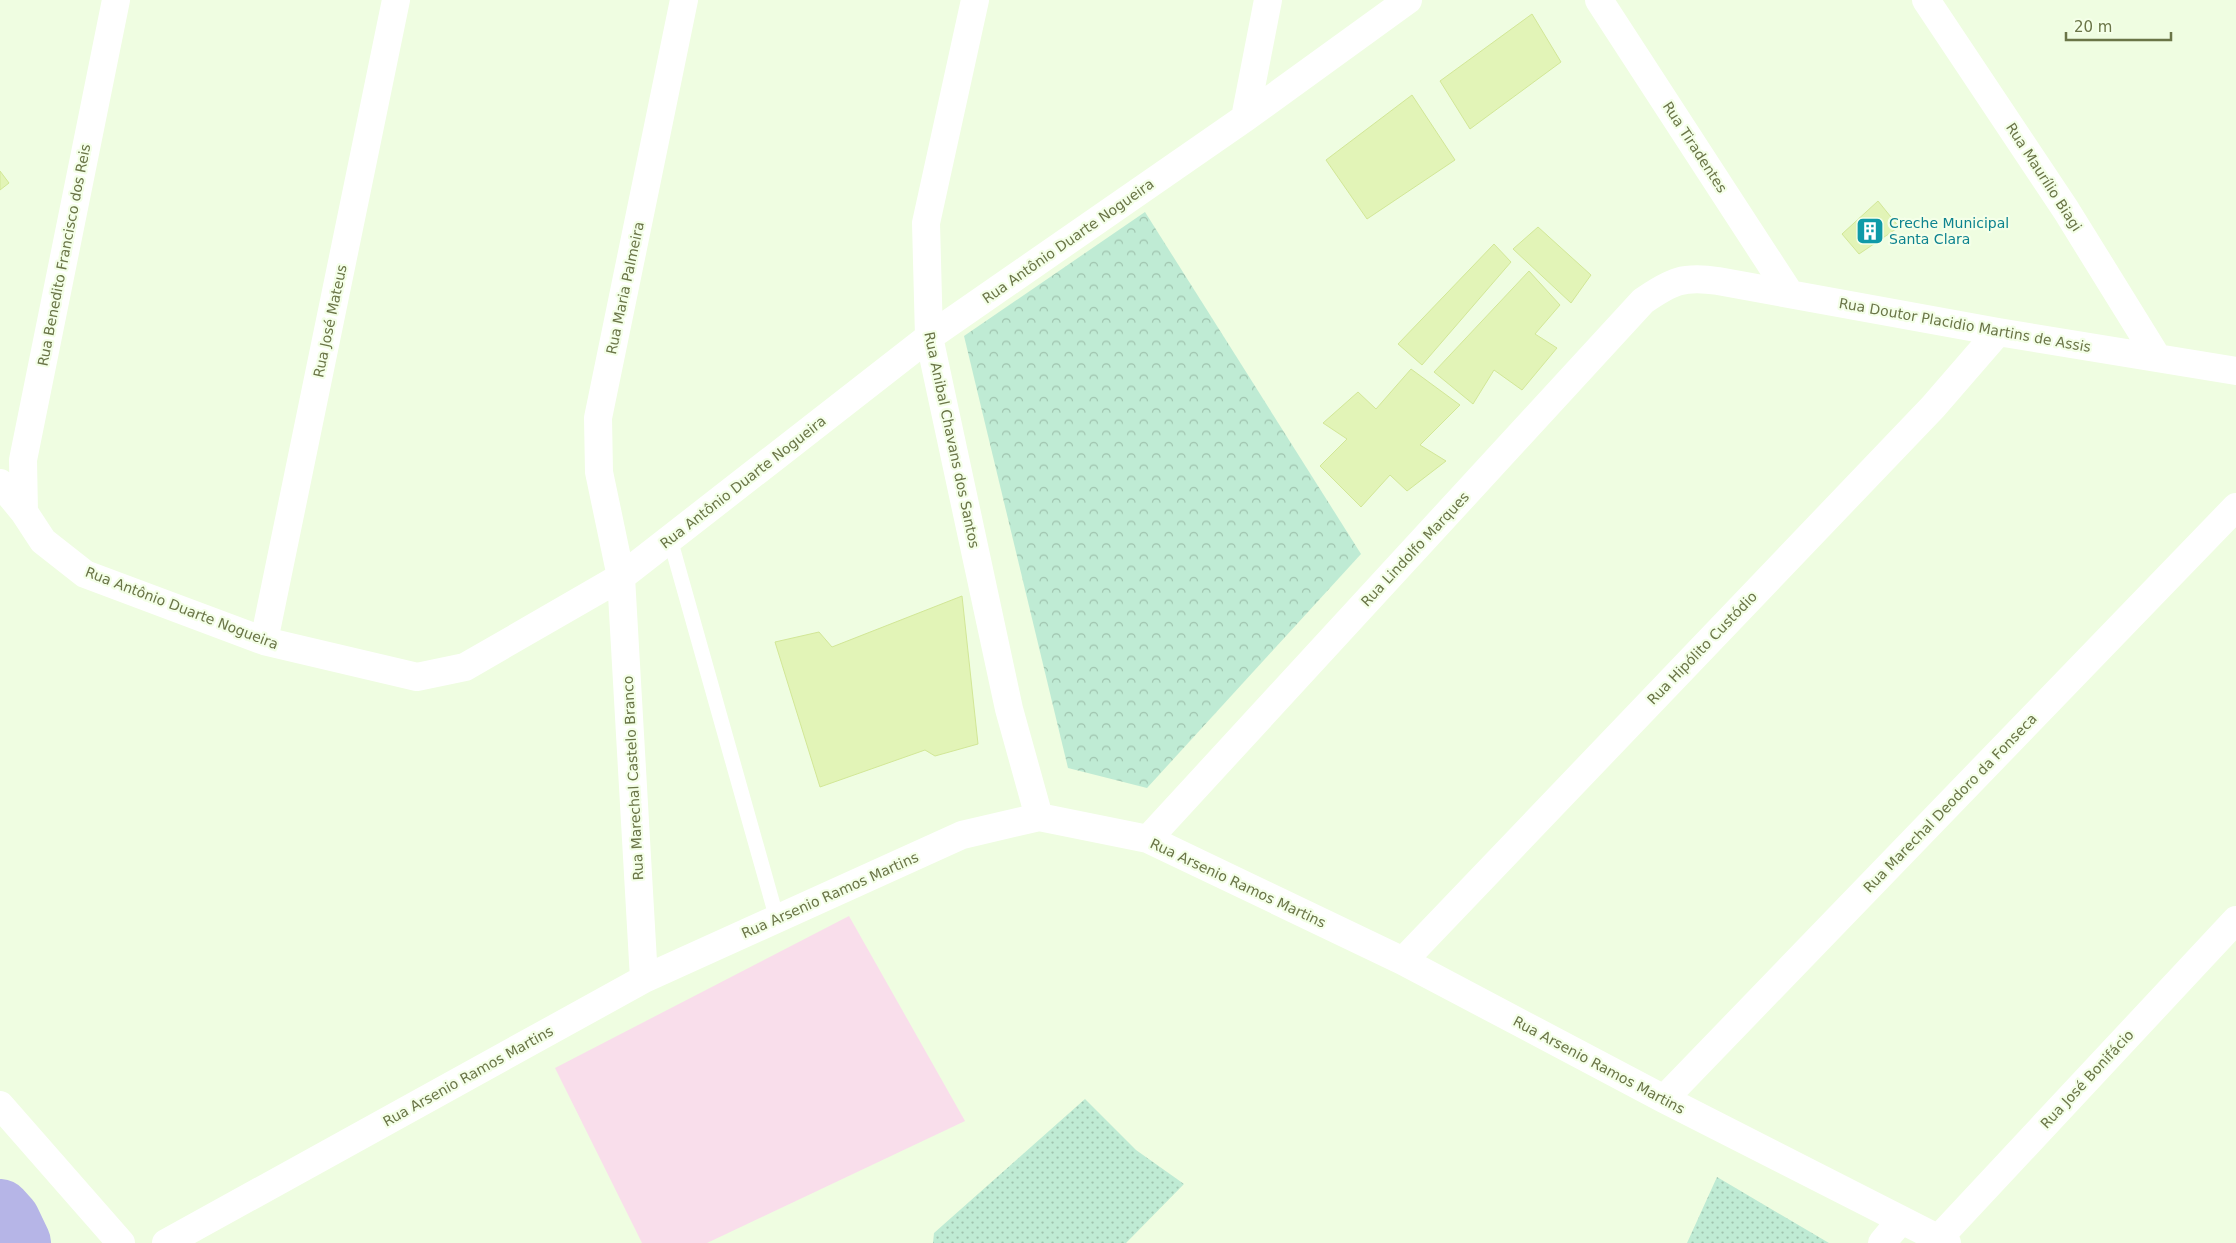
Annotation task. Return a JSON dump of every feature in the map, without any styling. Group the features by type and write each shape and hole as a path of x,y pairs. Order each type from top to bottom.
{"street":[{"name":"Rua Benedito Francisco dos Reis","path":"24,512 23,460 116,0"},
{"name":"Rua José Mateus","path":"264,642 396,0"},
{"name":"Rua Maria Palmeira","path":"621,577 599,472 598,418 684,0"},
{"name":"Rua Anibal Chavans dos Santos","path":"975,0 926,223 929,337 1009,709 1040,817"},
{"path":"1245,118 1268,0"},
{"name":"Rua Antônio Duarte Nogueira","path":"0,483 24,512 43,541 86,574 264,642 417,677 466,667 621,577 929,337 1245,118 1408,0"},
{"name":"Rua Tiradentes","path":"1599,0 1790,294"},
{"name":"Rua Maurílio Biagi","path":"1926,0 2066,210 2157,357"},
{"name":"Rua Doutor Placidio Martins de Assis","path":"1694,278 2236,372"},
{"name":"Rua Lindolfo Marques","path":"1148,839 1643,301 1667,285 1694,278"},
{"name":"Rua Hipólito Custódio","path":"1403,961 1932,407 1998,332"},
{"name":"Rua Marechal Deodoro da Fonseca","path":"1664,1099 2236,507"},
{"name":"Rua Marechal Castelo Branco","path":"621,577 644,979"},
{"name":"Rua Arsenio Ramos Martins","path":"166,1243 644,979 962,835 1040,817 1148,839 1403,961 1664,1099 1942,1241"},
{"name":"Rua José Bonifácio","path":"1942,1241 2236,920"},
{"path":"0,1105 121,1243"},
{"path":"1882,1243 1901,1220"}],"lane":[{"path":"670,539 777,919"}],"shaded area":[{"path":"849,916 965,1121 707,1243 642,1243 555,1068"}],"green space":[{"path":"1145,212 1361,554 1147,788 1068,768 964,336"},
{"path":"1085,1099 1136,1150 1184,1184 1126,1243 933,1243 934,1233"},
{"path":"1717,1177 1829,1243 1687,1243"}],"building":[{"path":"1532,14 1561,62 1470,129 1440,81"},
{"path":"1412,95 1455,160 1367,219 1326,160"},
{"path":"0,171 9,183 0,190"},
{"name":"Creche Municipal Santa Clara","path":"1878,201 1899,227 1859,254 1842,234"},
{"path":"1538,227 1591,275 1571,303 1513,249"},
{"path":"1494,244 1511,262 1422,365 1398,344"},
{"path":"1529,271 1560,305 1535,334 1557,348 1522,390 1494,370 1473,404 1434,372"},
{"path":"1411,369 1460,405 1420,445 1446,461 1407,491 1390,475 1361,507 1320,466 1347,439 1323,423 1358,392 1376,409"},
{"path":"962,596 978,744 935,756 925,750 820,787 775,642 819,632 832,647"}],"waterway":[{"path":"0,1210 9,1220 20,1243"}],"place":[{"name":"Creche Municipal Santa Clara","path":"1870,231"}]}
